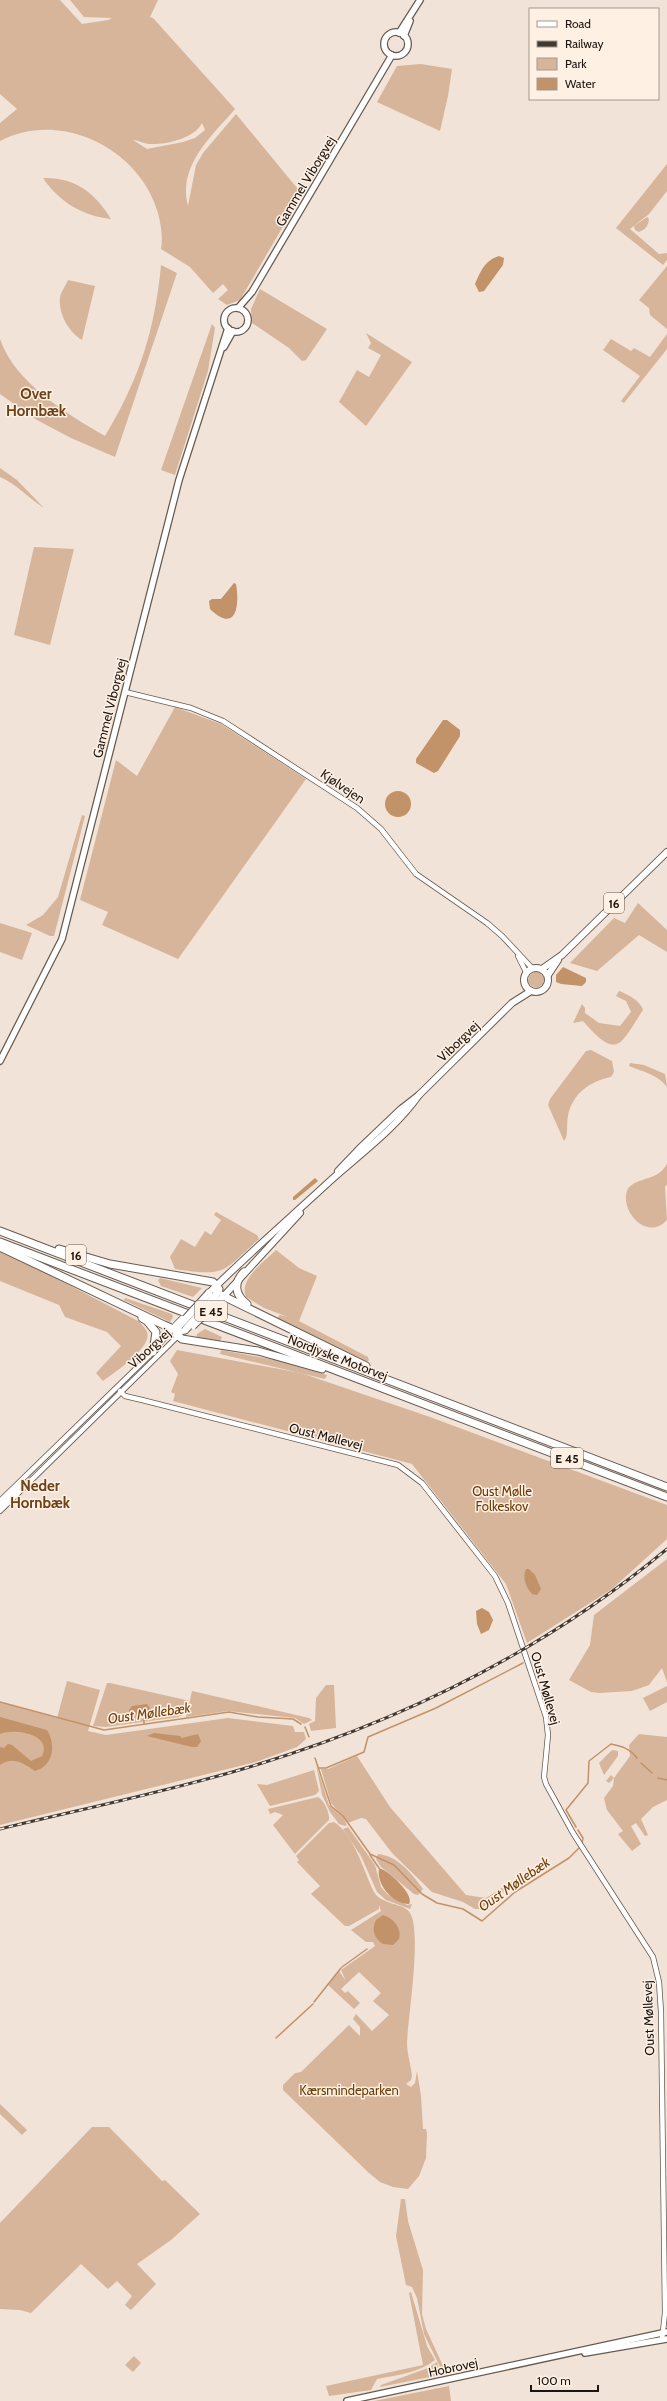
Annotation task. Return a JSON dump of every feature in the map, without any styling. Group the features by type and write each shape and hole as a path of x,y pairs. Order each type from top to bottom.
{"highway":[{"name":"16","path":"0,1230 83,1257 210,1281 218,1293"},
{"name":"Nordjyske Motorvej","path":"0,1230 667,1487"},
{"name":"Nordjyske Motorvej","path":"0,1242 467,1419 667,1497"},
{"name":"16","path":"0,1247 116,1302 179,1329"},
{"path":"244,1272 237,1282 237,1291 240,1299 256,1312"},
{"path":"179,1329 218,1293 362,1364 498,1421"},
{"path":"116,1302 153,1326 156,1337 153,1352"},
{"path":"179,1329 284,1357 467,1419"}],"main road":[{"path":"402,34 419,3"},
{"path":"391,34 402,34 408,44 406,50 400,55 390,54 384,46 386,37 391,34"},
{"name":"Gammel Viborgvej","path":"238,308 252,292 342,142 390,54"},
{"name":"Gammel Viborgvej","path":"245,312 252,292"},
{"path":"238,308 245,312 248,318 246,326 241,330 233,331 224,323 225,314 231,309 238,308"},
{"name":"Gammel Viborgvej","path":"0,1061 62,939 179,480 228,328"},
{"name":"Gammel Viborgvej","path":"221,352 233,331"},
{"name":"16","path":"542,969 562,955 667,852"},
{"name":"16","path":"531,991 538,992 545,989 548,982 548,975 562,955"},
{"path":"531,991 525,985 524,977 529,970 542,969 548,975"},
{"name":"Viborgvej","path":"179,1329 192,1326 218,1293 311,1200 388,1129 419,1095 512,1003 525,985"},
{"name":"Viborgvej","path":"512,1003 531,991"},
{"name":"Viborgvej","path":"218,1293 244,1272 289,1226 311,1200"},
{"name":"Hobrovej","path":"347,2401 665,2332"},
{"name":"Hobrovej","path":"562,2355 665,2339"}],"street":[{"name":"Kjølvejen","path":"125,692 191,708 223,721 245,733 364,813 381,829 416,874 441,893 487,923 515,951 529,970"},
{"name":"Viborgvej","path":"0,1501 153,1352 179,1329"},
{"name":"Viborgvej","path":"0,1511 120,1391 179,1329"},
{"name":"Oust Møllevej","path":"120,1391 126,1396 137,1399 398,1465 422,1483 495,1576 508,1603 546,1717 548,1735 544,1770 546,1784 573,1833 653,1957 656,1966 661,2012 665,2339"},
{"path":"0,1506 28,1474"},
{"name":"Oust Møllevej","path":"665,2313 667,2321"}],"green space":[{"path":"0,0 60,0 82,24 112,18 84,17 70,0 158,0 150,17 153,18 235,109 207,141 192,165 187,178 186,191 188,206 196,165 203,153 236,114 302,194 240,300 227,305 218,299 228,290 223,284 213,293 190,267 161,249 162,240 158,213 149,190 134,170 116,154 95,141 72,133 48,130 24,132 0,141 0,123 17,109 0,94","holes":["202,123 205,130 195,138 183,142 147,149 133,140 148,144 170,142 193,133"]},
{"path":"421,64 452,69 448,96 440,131 377,102 397,66"},
{"path":"667,164 667,191 649,214 630,229 659,254 667,253 667,260 663,265 616,228"},
{"path":"43,178 65,180 83,188 98,201 111,219 91,215 72,206 56,194"},
{"path":"647,217 649,221 645,228 639,232 635,230 634,226"},
{"path":"161,265 177,273 115,457 71,438 37,420 0,394 0,339 7,355 17,370 44,396 75,418 105,436 127,395 144,354 150,333"},
{"path":"667,266 667,329 650,315 649,308 639,300"},
{"path":"68,280 95,286 82,340 77,337 65,322 61,310 60,297"},
{"path":"260,289 327,329 306,360 302,361 289,348 252,323 251,309"},
{"path":"212,324 215,328 208,371 175,475 161,470"},
{"path":"366,333 412,362 366,426 339,402 357,370 369,377 381,355 368,348 371,343"},
{"path":"667,334 667,349 624,403 621,401 640,376 603,350 611,339 631,351 634,348 650,357"},
{"path":"0,468 17,480 44,508 0,477"},
{"path":"34,547 74,549 50,645 14,635"},
{"path":"175,707 221,724 306,779 178,959 102,925 108,912 80,900 116,760 137,776"},
{"path":"82,815 85,816 54,936 50,936 26,925 43,915 58,897"},
{"path":"638,903 667,930 667,952 639,935 597,971 570,963 614,918 625,923"},
{"path":"0,923 32,933 22,960 0,952"},
{"path":"536,971 540,972 544,978 543,985 537,988 530,985 528,981 530,975"},
{"path":"619,991 637,1001 643,1010 628,1033 617,1044 611,1044 603,1041 583,1021 573,1023 582,1004 585,1008 585,1013 599,1023 620,1026 631,1012 626,1001 616,996"},
{"path":"591,1050 612,1061 614,1072 611,1077 589,1085 573,1101 567,1119 566,1139 564,1141 548,1105 550,1099 586,1051"},
{"path":"630,1063 644,1065 665,1074 667,1087 654,1076 629,1066"},
{"path":"667,1164 667,1184 665,1187 667,1220 659,1226 651,1228 644,1226 631,1215 627,1207 627,1191 629,1187 637,1182 659,1173"},
{"path":"216,1212 257,1235 259,1239 230,1265 215,1272 175,1269 170,1257 181,1239 195,1247 205,1231 211,1235 221,1220 214,1215"},
{"path":"0,1249 140,1322 147,1332 147,1338 144,1345 139,1352 103,1381 96,1373 121,1346 107,1332 65,1317 59,1305 0,1281"},
{"path":"276,1250 299,1268 317,1276 299,1321 368,1357 369,1360 367,1362 277,1318 280,1315 288,1317 264,1308 246,1297 246,1284 249,1278 254,1271"},
{"path":"160,1278 202,1288 193,1297 161,1286 158,1280"},
{"path":"125,1298 172,1314 173,1317 170,1322 124,1300"},
{"path":"205,1329 222,1337 220,1341 196,1338 197,1334"},
{"name":"Oust Mølle Folkeskov","path":"177,1350 301,1373 430,1417 667,1505 667,1539 612,1589 527,1643 506,1584 412,1464 173,1401 175,1394 171,1392 178,1374 170,1361"},
{"path":"221,1350 275,1360 327,1375 325,1379 220,1354"},
{"path":"667,1559 667,1682 662,1668 649,1685 632,1691 591,1692 569,1680 590,1645 594,1615"},
{"path":"67,1681 100,1690 88,1731 106,1735 228,1718 293,1726 295,1732 304,1732 306,1739 297,1747 256,1762 0,1825 0,1702 57,1718"},
{"path":"107,1683 186,1700 179,1717 106,1727 93,1726"},
{"path":"326,1685 334,1685 336,1728 311,1731 309,1724 315,1721 316,1698"},
{"path":"667,1686 667,1702 650,1711 643,1698"},
{"path":"192,1691 309,1718 312,1720 304,1724 295,1718 228,1711 186,1717"},
{"path":"639,1734 667,1737 667,1800 653,1807 641,1819 648,1835 645,1836 636,1823 631,1826 641,1844 632,1851 618,1834 623,1831 607,1810 604,1798 613,1786 614,1778 630,1756 629,1745"},
{"path":"612,1750 618,1751 618,1756 604,1775 599,1763"},
{"path":"357,1756 390,1807 466,1895 486,1898 531,1870 532,1874 497,1896 481,1909 475,1909 463,1902 432,1892 392,1853 366,1819 361,1818 348,1823 331,1803 321,1769 328,1769"},
{"path":"316,1764 329,1805 343,1817 347,1825 345,1826 339,1824 330,1812 322,1795"},
{"path":"314,1770 319,1791 315,1795 270,1806 257,1784 267,1785"},
{"path":"611,1775 614,1778 609,1783 606,1781"},
{"path":"318,1797 326,1807 329,1814 329,1820 295,1854 273,1825 283,1815 275,1812 270,1814 268,1809"},
{"name":"Kærsmindeparken","path":"334,1822 341,1828 353,1844 377,1896 387,1902 403,1907 407,1910 410,1913 413,1923 415,1956 407,2043 412,2076 411,2080 406,2084 411,2087 415,2083 417,2071 421,2096 423,2129 426,2129 427,2133 426,2158 419,2176 408,2189 393,2187 380,2182 283,2090 283,2085 295,2073 301,2072 349,2025 360,2036 360,2027 353,2019 356,2014 372,2031 389,2015 373,2001 381,1993 359,1972 341,1989 345,1993 348,1991 360,2003 354,2009 328,1985 339,1971 346,1981 341,1970 375,1946 373,1942 366,1942 351,1930 381,1911 379,1905 379,1909 349,1926 345,1926 311,1894 320,1886 297,1862 299,1860 296,1856 329,1823"},
{"path":"348,1827 375,1865 381,1887 387,1894 407,1905 412,1904 410,1909 386,1900 377,1892 361,1856 343,1829"},
{"path":"378,1854 392,1858 409,1871 423,1889 418,1895 414,1894 381,1867 376,1859"},
{"path":"0,2104 27,2130 22,2135 0,2114"},
{"path":"92,2127 109,2127 162,2181 165,2180 200,2214 171,2240 137,2264 156,2284 131,2310 125,2305 132,2296 117,2281 108,2289 81,2264 31,2313 20,2310 0,2309 0,2223"},
{"path":"401,2199 405,2199 408,2221 423,2270 422,2314 426,2329 445,2370 443,2373 424,2334 417,2298 412,2287 406,2285 396,2236"},
{"path":"411,2292 427,2346 435,2360 414,2371 377,2379 371,2390 329,2396 326,2386 423,2365 409,2293"},
{"path":"134,2356 141,2363 133,2372 125,2365"},
{"path":"437,2362 440,2375 380,2387 381,2385 428,2368"},
{"path":"449,2386 451,2401 374,2401"}],"water":[{"path":"499,256 504,258 503,265 484,291 479,292 475,284 481,271 486,264"},
{"path":"234,583 236,584 237,592 236,608 231,618 226,619 210,609 209,601 212,599 221,599"},
{"path":"443,720 447,720 460,730 460,736 438,771 434,773 416,763 416,759"},
{"path":"398,791 407,795 411,804 407,813 398,817 389,813 385,804 389,795"},
{"path":"563,967 586,978 586,982 582,986 561,984 556,982 556,975"},
{"path":"315,1178 318,1181 295,1200 293,1200 293,1197"},
{"path":"526,1569 529,1569 535,1575 541,1589 537,1595 532,1594 526,1585 524,1576"},
{"path":"482,1608 489,1612 493,1620 489,1630 481,1634 477,1624 476,1611"},
{"path":"147,1704 151,1710 150,1715 136,1716 129,1713 132,1706"},
{"path":"0,1717 47,1730 52,1742 52,1754 50,1760 35,1771 22,1763 14,1761 5,1762 0,1765 0,1747 4,1748 8,1744 12,1745 31,1761 42,1756 44,1748 42,1742 30,1734 6,1732 0,1734"},
{"path":"154,1733 180,1736 182,1738 198,1734 201,1741 197,1747 192,1747 147,1736"},
{"path":"379,1868 388,1873 405,1889 410,1900 409,1904 397,1901 387,1892 380,1881"},
{"path":"383,1915 390,1918 398,1927 400,1935 399,1939 393,1945 383,1944 374,1934 374,1924 376,1920"}],"waterway":[{"path":"319,1768 326,1768 364,1752 368,1737 436,1708 523,1663"},
{"path":"181,1715 187,1701"},
{"name":"Oust Møllebæk","path":"0,1702 104,1730 229,1712 258,1717 293,1719 301,1724"},
{"path":"144,1716 144,1724"},
{"name":"Oust Møllebæk","path":"305,1727 309,1737"},
{"name":"Oust Møllebæk","path":"576,1827 566,1810 588,1783 589,1761 611,1744 626,1748 637,1758"},
{"name":"Oust Møllebæk","path":"315,1758 331,1806 343,1816 370,1854 394,1865 422,1894 437,1903 463,1909 482,1921 515,1892 569,1858 580,1847"},
{"name":"Oust Møllebæk","path":"641,1763 652,1773"},
{"name":"Oust Møllebæk","path":"658,1778 667,1780"},
{"name":"Oust Møllebæk","path":"578,1830 583,1838 582,1843"},
{"path":"370,1855 379,1868"},
{"path":"342,1967 367,1949"},
{"path":"314,2002 341,1968"},
{"path":"276,2038 313,2004"}],"railway":[{"path":"0,1829 155,1793 216,1777 303,1750 359,1729 468,1680 520,1651 571,1620 620,1586 667,1549"}],"district":[{"name":"Over Hornbæk","path":"36,402"},
{"name":"Neder Hornbæk","path":"40,1494"}]}
